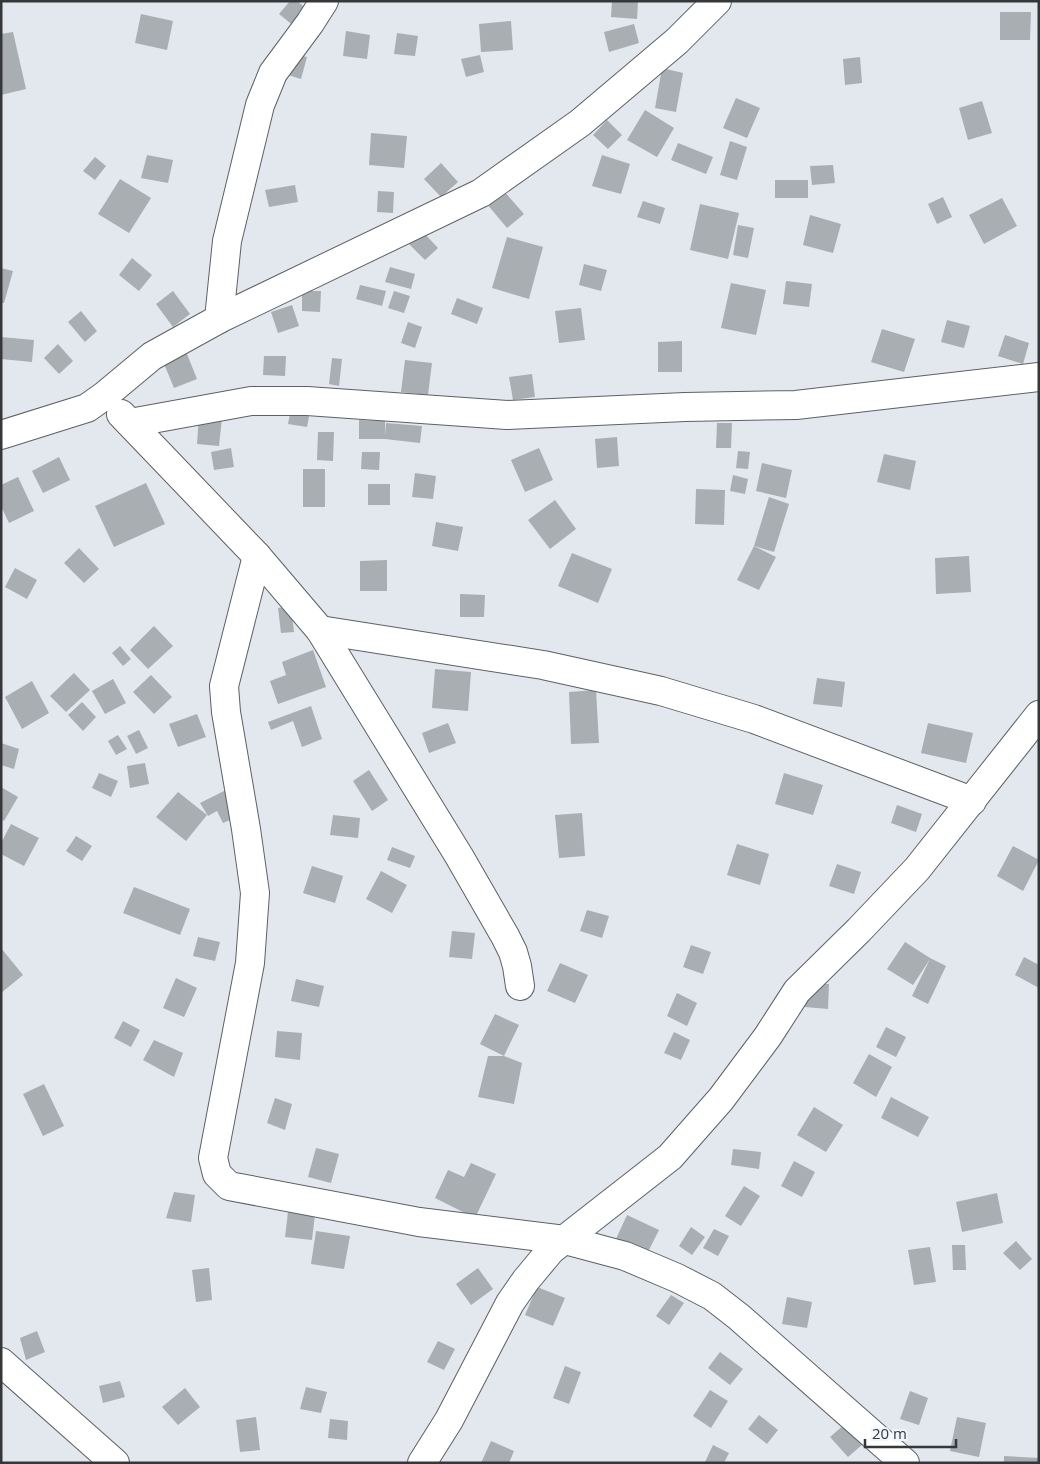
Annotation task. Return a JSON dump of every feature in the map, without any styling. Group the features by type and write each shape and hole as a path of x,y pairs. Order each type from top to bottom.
{"street":[{"path":"220,319 227,241 260,105 273,73 324,1"},
{"path":"1,436 87,408 152,356 220,319 481,193 580,123 677,40 717,1"},
{"path":"130,423 251,401 307,401 507,415 685,407 796,405 1039,377"},
{"path":"104,396 257,556 320,630 459,856 505,936 513,952 520,986"},
{"path":"257,556 224,686 226,712 255,893 250,963 213,1158 217,1174 229,1186 419,1222 565,1240 625,1256 677,1278 712,1296 740,1316 905,1463"},
{"path":"320,630 542,665 662,691 754,720 972,801"},
{"path":"422,1463 449,1420 510,1303 526,1280 551,1250 670,1157 721,1099 768,1036 798,991 917,869 1039,715"},
{"path":"1,1362 115,1463"}],"building":[{"path":"290,1 297,1 313,14 300,31 279,14"},
{"path":"612,1 638,2 637,19 611,17"},
{"path":"1000,12 1031,12 1030,40 1000,40"},
{"path":"141,14 173,21 167,50 135,43"},
{"path":"511,21 513,50 481,52 479,24"},
{"path":"634,24 639,43 609,52 604,32"},
{"path":"346,31 370,35 367,59 343,56"},
{"path":"13,32 26,89 1,95 1,34"},
{"path":"397,33 418,36 415,56 394,54"},
{"path":"291,53 307,57 301,79 285,74"},
{"path":"480,55 484,72 466,77 461,59"},
{"path":"860,57 862,83 845,85 843,59"},
{"path":"662,68 683,73 676,112 655,108"},
{"path":"736,98 760,108 747,138 723,128"},
{"path":"982,101 992,133 968,140 959,108"},
{"path":"645,110 674,128 657,157 627,140"},
{"path":"607,120 622,135 608,149 593,135"},
{"path":"371,133 407,136 404,168 369,165"},
{"path":"730,141 747,147 737,180 720,175"},
{"path":"678,143 713,157 706,174 671,160"},
{"path":"147,155 173,160 168,183 141,178"},
{"path":"602,155 630,164 621,194 592,186"},
{"path":"95,157 106,166 95,180 83,171"},
{"path":"441,163 458,182 441,197 424,179"},
{"path":"833,165 835,183 812,185 810,166"},
{"path":"120,179 151,198 129,233 98,214"},
{"path":"775,180 808,180 808,198 775,198"},
{"path":"295,185 298,202 269,207 265,190"},
{"path":"503,190 524,214 507,228 487,204"},
{"path":"378,191 394,192 393,213 377,212"},
{"path":"943,197 952,217 937,224 928,204"},
{"path":"1002,198 1017,226 984,244 969,215"},
{"path":"643,201 665,208 660,224 637,217"},
{"path":"700,204 739,213 728,259 690,250"},
{"path":"810,215 841,224 833,253 803,245"},
{"path":"738,225 754,228 748,258 733,255"},
{"path":"423,232 438,248 425,260 409,244"},
{"path":"507,237 543,247 529,299 492,288"},
{"path":"132,258 152,275 139,291 119,275"},
{"path":"584,264 607,270 601,291 579,285"},
{"path":"390,267 415,274 411,289 385,282"},
{"path":"1,268 13,271 4,303 1,303"},
{"path":"786,281 812,284 809,307 783,304"},
{"path":"731,283 766,290 756,335 721,328"},
{"path":"360,285 386,291 382,306 356,299"},
{"path":"173,291 190,314 173,327 156,304"},
{"path":"302,291 321,291 320,312 302,311"},
{"path":"394,291 410,296 404,313 388,308"},
{"path":"457,298 483,308 477,324 451,314"},
{"path":"292,305 299,326 278,333 271,312"},
{"path":"581,308 585,340 559,343 555,311"},
{"path":"81,311 97,331 85,342 68,322"},
{"path":"947,320 970,326 964,348 941,342"},
{"path":"408,322 422,327 415,348 401,343"},
{"path":"882,329 915,339 904,372 871,362"},
{"path":"1005,335 1029,343 1023,364 998,356"},
{"path":"1,337 34,340 32,362 1,359"},
{"path":"682,341 682,372 658,372 658,342"},
{"path":"58,344 73,361 59,374 44,358"},
{"path":"185,349 197,379 174,388 162,359"},
{"path":"264,356 286,356 285,376 263,375"},
{"path":"332,358 342,359 339,386 329,384"},
{"path":"405,360 432,363 428,395 401,392"},
{"path":"532,374 535,397 513,400 509,377"},
{"path":"291,408 310,411 307,427 288,424"},
{"path":"199,416 222,418 219,446 197,444"},
{"path":"359,420 385,421 385,436 386,423 422,426 420,443 385,439 359,439"},
{"path":"717,423 732,423 731,448 716,448"},
{"path":"318,432 334,432 333,461 317,460"},
{"path":"617,437 619,466 597,468 595,439"},
{"path":"231,448 234,467 214,470 211,452"},
{"path":"539,448 553,480 525,492 511,460"},
{"path":"738,451 750,452 748,469 736,468"},
{"path":"362,452 380,452 379,470 361,469"},
{"path":"884,454 916,461 910,490 877,482"},
{"path":"59,457 70,480 43,493 32,471"},
{"path":"762,463 792,470 786,498 756,491"},
{"path":"303,469 325,469 325,507 303,507"},
{"path":"415,473 436,476 433,499 412,497"},
{"path":"733,475 748,479 745,494 730,491"},
{"path":"18,477 34,511 9,523 1,506 1,485"},
{"path":"146,483 165,524 114,547 95,506"},
{"path":"368,484 390,484 390,505 368,505"},
{"path":"696,489 725,490 724,525 695,524"},
{"path":"769,497 789,504 774,552 754,546"},
{"path":"555,500 576,529 550,549 528,520"},
{"path":"436,522 463,527 458,551 432,546"},
{"path":"754,546 776,557 759,590 737,580"},
{"path":"79,548 99,569 84,583 64,563"},
{"path":"572,553 612,569 598,603 558,586"},
{"path":"969,556 971,592 936,594 935,558"},
{"path":"387,560 387,591 360,591 360,561"},
{"path":"15,568 37,580 27,599 5,587"},
{"path":"460,594 485,595 484,617 460,617"},
{"path":"291,606 294,632 281,633 278,608"},
{"path":"154,626 173,646 148,669 130,650"},
{"path":"120,646 131,659 123,666 112,653"},
{"path":"313,650 326,687 278,704 270,681 286,675 282,662"},
{"path":"435,669 471,672 468,711 432,708"},
{"path":"74,673 90,690 66,712 50,696"},
{"path":"151,675 172,697 154,714 133,692"},
{"path":"817,678 845,682 842,707 813,704"},
{"path":"113,679 126,703 105,714 92,691"},
{"path":"32,681 49,713 22,729 5,697"},
{"path":"596,690 599,743 571,744 569,692"},
{"path":"82,702 96,717 83,731 68,715"},
{"path":"311,706 322,739 302,747 293,721 271,730 268,722"},
{"path":"197,714 206,737 178,747 169,724"},
{"path":"448,723 456,743 429,753 422,733"},
{"path":"928,723 973,733 966,763 921,753"},
{"path":"139,730 148,748 136,754 127,736"},
{"path":"118,735 127,749 116,755 108,741"},
{"path":"1,743 19,749 14,769 1,765"},
{"path":"145,763 149,784 130,788 127,766"},
{"path":"369,770 388,800 372,811 353,781"},
{"path":"99,773 118,781 111,797 92,788"},
{"path":"784,773 823,785 813,815 775,804"},
{"path":"1,787 18,797 4,821 1,819"},
{"path":"226,790 239,816 223,823 217,811 208,816 200,803"},
{"path":"178,792 207,815 186,841 156,817"},
{"path":"897,805 922,814 916,832 891,823"},
{"path":"582,813 585,856 559,858 555,815"},
{"path":"333,815 360,818 358,838 330,835"},
{"path":"11,824 39,838 24,866 1,854 1,843"},
{"path":"76,836 92,846 82,861 66,851"},
{"path":"737,844 769,854 760,885 727,875"},
{"path":"1013,846 1039,860 1023,891 997,876"},
{"path":"392,847 415,856 410,868 387,860"},
{"path":"837,864 861,872 854,894 829,886"},
{"path":"312,866 343,876 335,903 303,893"},
{"path":"381,871 407,885 392,913 366,899"},
{"path":"134,887 190,909 180,935 123,913"},
{"path":"587,910 609,916 602,938 580,931"},
{"path":"452,931 475,933 472,959 449,957"},
{"path":"198,937 220,942 215,961 193,956"},
{"path":"905,942 946,966 928,1004 912,996 930,959 913,985 887,969"},
{"path":"691,945 711,952 703,974 683,967"},
{"path":"1,948 23,975 1,993"},
{"path":"1024,957 1039,965 1039,988 1015,975"},
{"path":"560,963 588,975 575,1003 547,991"},
{"path":"176,978 197,988 184,1017 163,1008"},
{"path":"296,979 324,986 319,1007 291,1001"},
{"path":"807,983 829,984 828,1009 805,1007"},
{"path":"677,993 697,1003 687,1026 667,1016"},
{"path":"495,1014 519,1025 504,1056 480,1044"},
{"path":"123,1021 140,1030 131,1047 114,1038"},
{"path":"886,1027 906,1037 896,1057 876,1047"},
{"path":"277,1031 302,1033 300,1060 275,1057"},
{"path":"674,1032 690,1040 681,1060 664,1053"},
{"path":"154,1040 183,1053 174,1077 143,1060"},
{"path":"869,1054 892,1067 876,1097 853,1083"},
{"path":"488,1056 504,1056 522,1063 514,1104 478,1097"},
{"path":"44,1084 64,1126 43,1136 23,1094"},
{"path":"891,1097 929,1117 918,1137 881,1118"},
{"path":"275,1098 292,1104 285,1130 267,1123"},
{"path":"814,1107 843,1125 826,1152 797,1135"},
{"path":"316,1148 339,1154 331,1183 308,1177"},
{"path":"733,1149 761,1152 759,1169 731,1165"},
{"path":"794,1161 815,1172 802,1197 781,1186"},
{"path":"471,1163 496,1174 475,1218 435,1198 448,1170 464,1177"},
{"path":"744,1186 760,1196 741,1226 725,1216"},
{"path":"174,1192 195,1195 191,1222 166,1218"},
{"path":"997,1193 1003,1223 962,1232 956,1202"},
{"path":"288,1212 315,1214 312,1240 285,1237"},
{"path":"627,1215 659,1230 646,1256 615,1241"},
{"path":"691,1227 705,1237 692,1255 679,1246"},
{"path":"714,1229 729,1236 718,1256 703,1248"},
{"path":"316,1231 350,1236 344,1269 311,1264"},
{"path":"1016,1241 1032,1259 1020,1270 1003,1253"},
{"path":"952,1245 965,1245 966,1270 953,1270"},
{"path":"930,1247 936,1282 914,1285 908,1250"},
{"path":"209,1268 212,1300 196,1302 192,1270"},
{"path":"478,1268 493,1289 471,1305 456,1284"},
{"path":"537,1287 565,1298 553,1326 525,1315"},
{"path":"671,1295 684,1303 669,1325 656,1316"},
{"path":"787,1297 812,1302 807,1328 782,1324"},
{"path":"37,1331 45,1352 26,1360 20,1338"},
{"path":"438,1341 455,1349 444,1370 427,1362"},
{"path":"720,1352 743,1369 730,1385 708,1368"},
{"path":"565,1366 581,1372 569,1404 553,1398"},
{"path":"120,1381 125,1397 103,1403 99,1386"},
{"path":"306,1387 327,1392 321,1413 300,1409"},
{"path":"185,1388 200,1407 178,1425 162,1407"},
{"path":"710,1390 728,1401 711,1428 693,1416"},
{"path":"910,1391 928,1398 919,1425 900,1419"},
{"path":"759,1415 778,1430 767,1444 748,1429"},
{"path":"256,1417 260,1450 240,1452 236,1420"},
{"path":"957,1417 986,1423 979,1457 950,1451"},
{"path":"330,1419 348,1421 347,1440 328,1438"},
{"path":"845,1424 863,1444 848,1457 830,1437"},
{"path":"491,1441 514,1451 509,1463 481,1463"},
{"path":"713,1445 729,1453 724,1463 705,1462"},
{"path":"1004,1456 1039,1458 1039,1463 1004,1463"}]}
